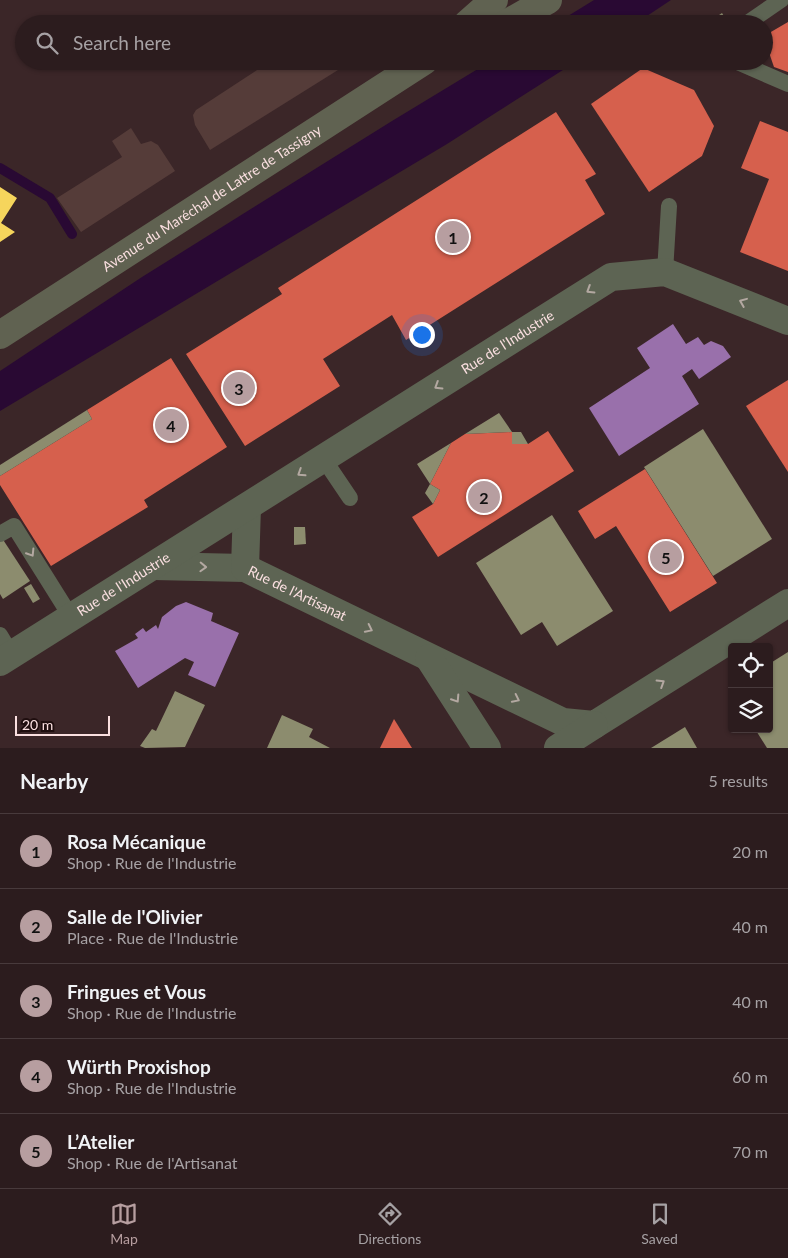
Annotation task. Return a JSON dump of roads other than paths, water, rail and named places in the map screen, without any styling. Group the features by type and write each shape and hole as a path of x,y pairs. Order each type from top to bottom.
{"main road":[{"path":"477,15 494,0"},
{"path":"522,15 548,0"},
{"name":"Avenue du Maréchal de Lattre de Tassigny","path":"0,336 410,70"}],"street":[{"name":"Rue de l'Industrie","path":"4,651 71,617 154,566 611,277 666,272 788,320"},
{"path":"245,568 247,506"},
{"name":"Rue de l'Artisanat","path":"154,566 245,568 563,722 594,725"},
{"path":"558,748 788,603"},
{"path":"430,658 487,748"}],"lane":[{"path":"759,15 781,0"},
{"path":"756,70 788,84"},
{"path":"666,272 669,206"},
{"path":"323,458 350,498"},
{"path":"0,534 14,526 71,617"}],"waterway":[{"path":"0,168 50,198 72,234"}],"place":[{"name":"Rosa Mécanique","path":"453,237"},
{"name":"Fringues et Vous","path":"239,388"},
{"name":"Würth Proxishop","path":"171,425"},
{"name":"Salle de l'Olivier","path":"484,497"},
{"name":"L’Atelier","path":"666,557"}]}
